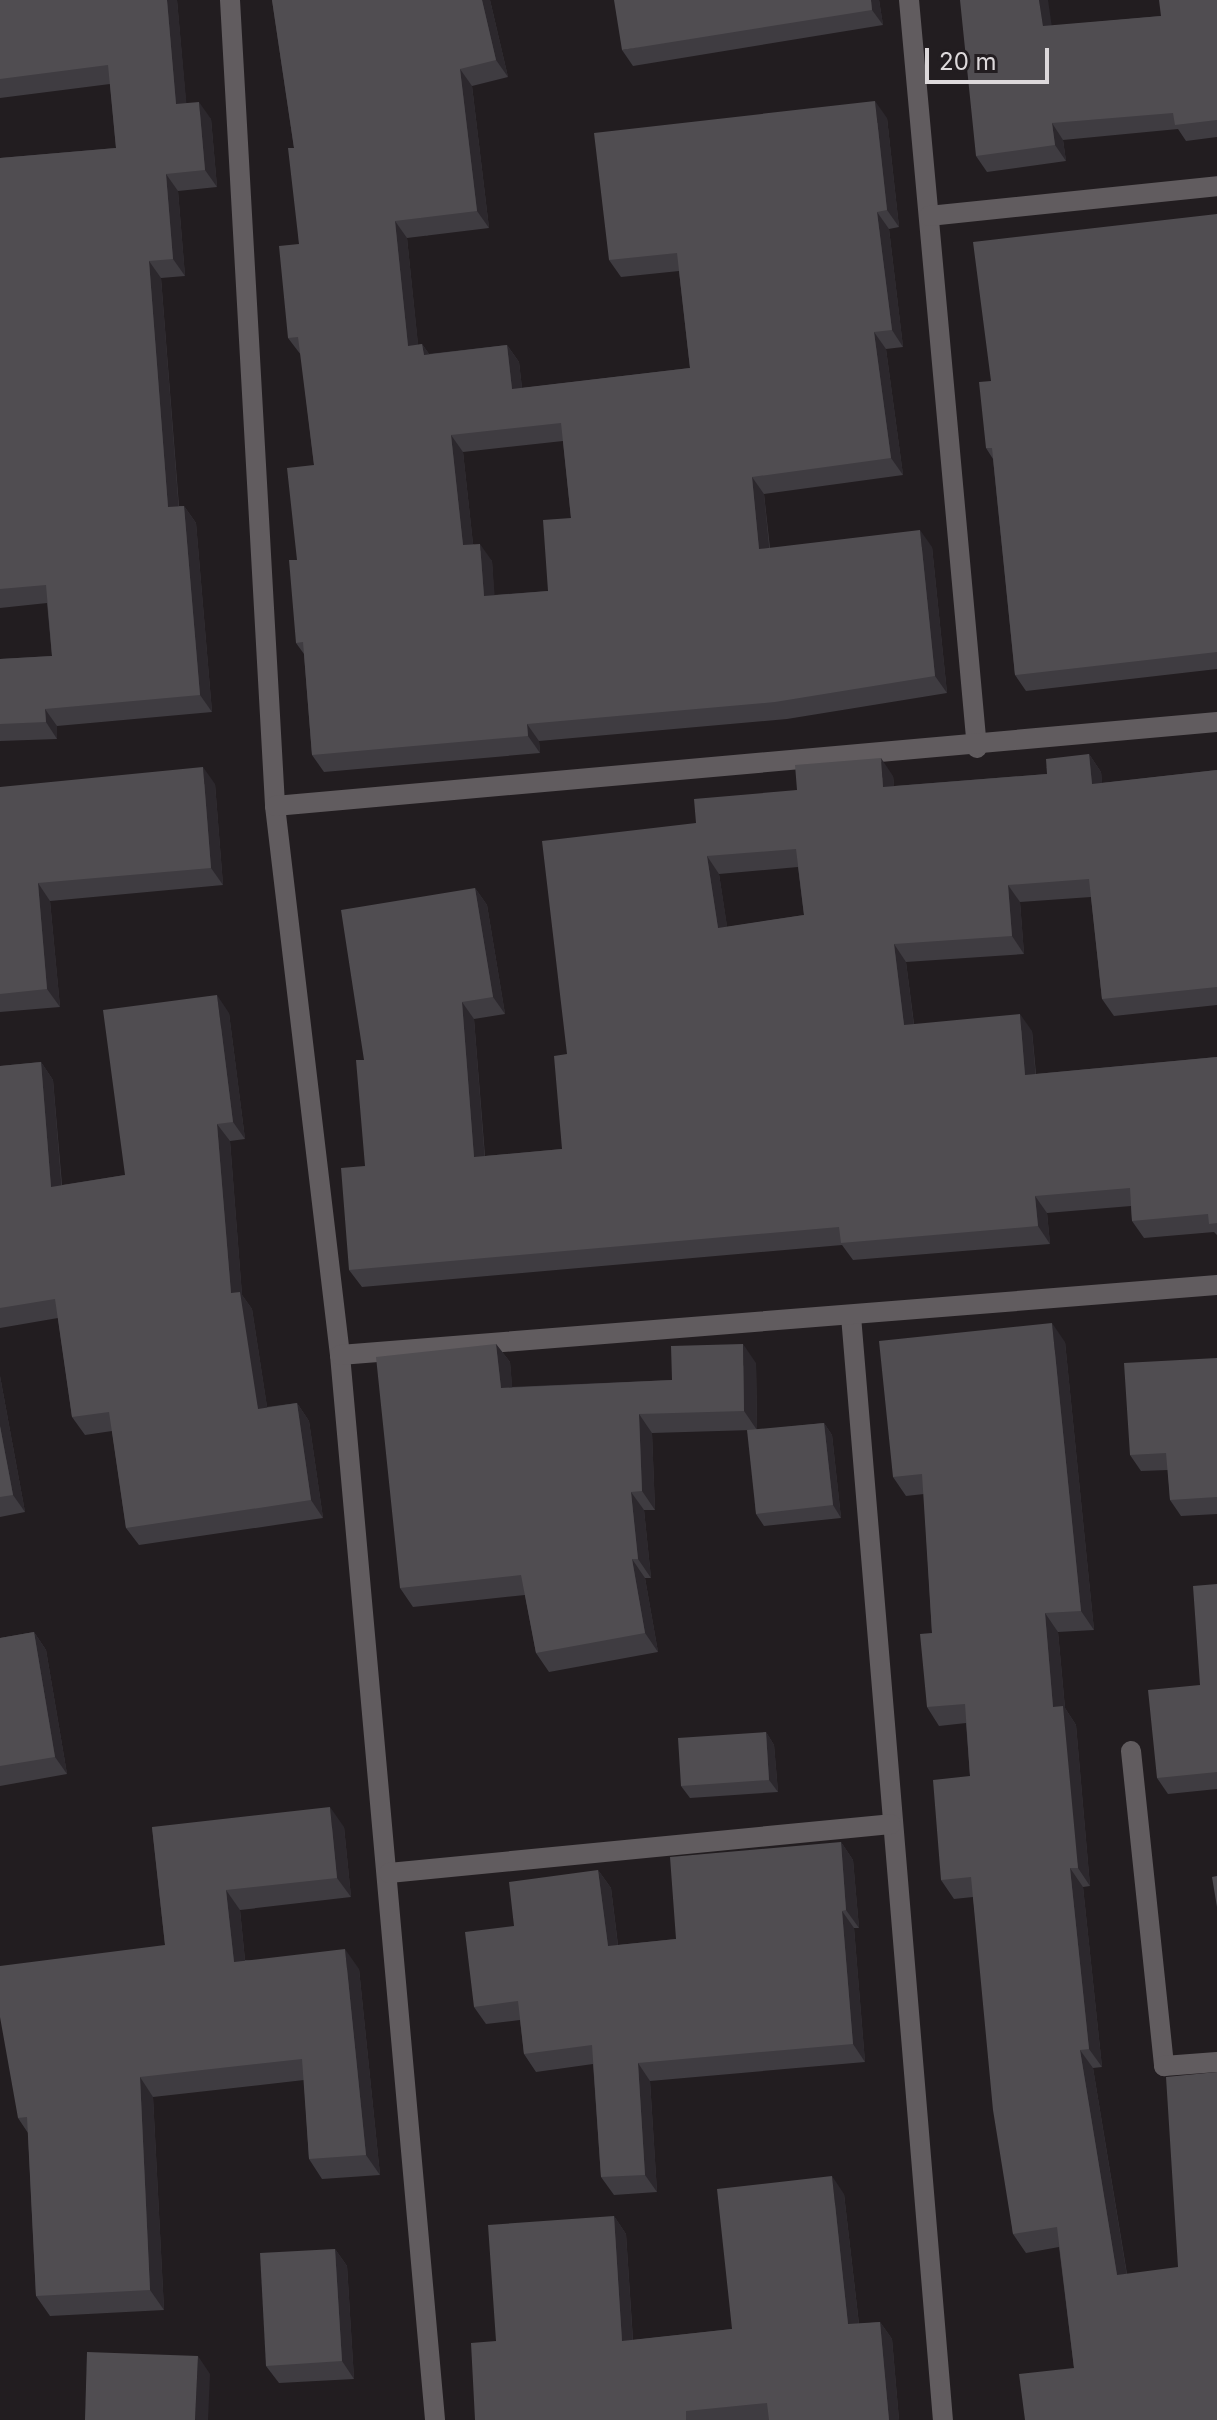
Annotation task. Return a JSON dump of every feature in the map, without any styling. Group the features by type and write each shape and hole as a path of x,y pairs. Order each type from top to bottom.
{"street":[{"path":"230,0 275,806 340,1355 389,1873 435,2420"},
{"path":"909,0 977,748"},
{"path":"929,216 1217,186"},
{"path":"275,806 977,748 1217,722"},
{"path":"340,1355 1217,1285"},
{"path":"851,1316 943,2420"},
{"path":"1131,1751 1164,2066 1217,2062"},
{"path":"389,1873 891,1824"}],"building":[{"path":"0,0 167,0 176,104 199,102 205,170 166,174 173,259 149,261 168,507 184,506 200,695 45,709 46,722 0,724 0,659 52,656 46,585 0,589 0,158 116,148 108,65 0,79"},
{"path":"272,0 482,0 496,60 460,69 477,211 395,221 408,346 422,344 424,355 507,345 512,389 690,368 677,253 609,260 594,133 875,101 887,210 877,212 892,330 874,332 891,458 752,477 759,549 920,530 935,676 775,702 527,724 528,736 312,755 303,642 296,643 289,560 297,560 287,468 314,465 298,337 288,338 279,246 299,244 288,148 294,148","holes":["561,423 571,518 543,520 548,591 484,596 480,544 463,545 451,435"]},
{"path":"614,0 871,0 872,10 622,50"},
{"path":"960,0 1039,0 1043,26 1161,16 1159,0 1217,0 1217,120 1175,125 1173,113 1052,123 1055,145 976,156"},
{"path":"1217,214 1217,652 1015,675 992,448 986,448 979,382 991,381 973,242"},
{"path":"1089,754 1092,784 1217,770 1217,987 1102,999 1089,879 1008,885 1012,936 894,944 904,1025 1020,1014 1025,1075 1217,1057 1217,1223 1209,1224 1208,1214 1132,1221 1130,1188 1035,1196 1038,1226 841,1243 839,1227 349,1270 341,1168 365,1166 356,1060 364,1060 341,910 475,888 493,997 462,1002 474,1157 562,1149 554,1056 567,1054 542,841 696,823 694,799 797,790 795,765 881,758 883,787 1047,774 1046,759","holes":["796,849 804,915 718,928 707,856"]},
{"path":"203,767 211,868 38,883 47,989 0,994 0,787"},
{"path":"217,995 233,1122 217,1124 231,1293 240,1292 258,1409 297,1403 311,1500 126,1528 109,1412 72,1417 55,1299 0,1308 0,1066 41,1062 51,1187 125,1175 103,1010"},
{"path":"1052,1323 1081,1611 1045,1613 1053,1707 1063,1706 1078,1868 1070,1868 1089,2049 1080,2050 1117,2275 1178,2267 1166,2077 1217,2072 1217,2420 1025,2420 1019,2374 1074,2368 1057,2227 1013,2234 993,2110 971,1877 941,1880 933,1780 970,1776 965,1704 927,1707 920,1634 932,1633 922,1474 893,1477 879,1341"},
{"path":"496,1344 501,1388 672,1380 671,1346 743,1344 744,1411 639,1414 642,1491 631,1492 638,1559 632,1559 645,1633 536,1653 521,1575 400,1588 376,1357"},
{"path":"1217,1358 1217,1497 1170,1500 1166,1453 1130,1455 1124,1363"},
{"path":"824,1423 833,1505 756,1514 747,1430"},
{"path":"0,1426 13,1495 0,1497"},
{"path":"1217,1584 1217,1772 1157,1778 1148,1690 1200,1685 1193,1586"},
{"path":"34,1632 55,1757 0,1766 0,1638"},
{"path":"766,1732 769,1780 681,1786 678,1738"},
{"path":"330,1807 337,1878 226,1890 234,1962 345,1949 366,2155 309,2159 302,2059 140,2077 150,2290 36,2296 27,2117 18,2118 0,2017 0,1966 165,1945 152,1827"},
{"path":"841,1842 846,1910 842,1911 853,2044 638,2063 645,2175 601,2177 592,2045 524,2054 518,2001 474,2007 465,1932 514,1926 509,1882 598,1870 608,1946 676,1939 670,1857"},
{"path":"1217,1876 1217,1907 1212,1877"},
{"path":"832,2176 848,2324 880,2322 889,2420 769,2420 767,2403 686,2411 686,2420 475,2420 471,2343 496,2341 488,2225 614,2216 622,2341 732,2329 717,2189"},
{"path":"335,2249 342,2361 266,2366 260,2253"},
{"path":"87,2352 198,2356 195,2420 85,2420"}]}
